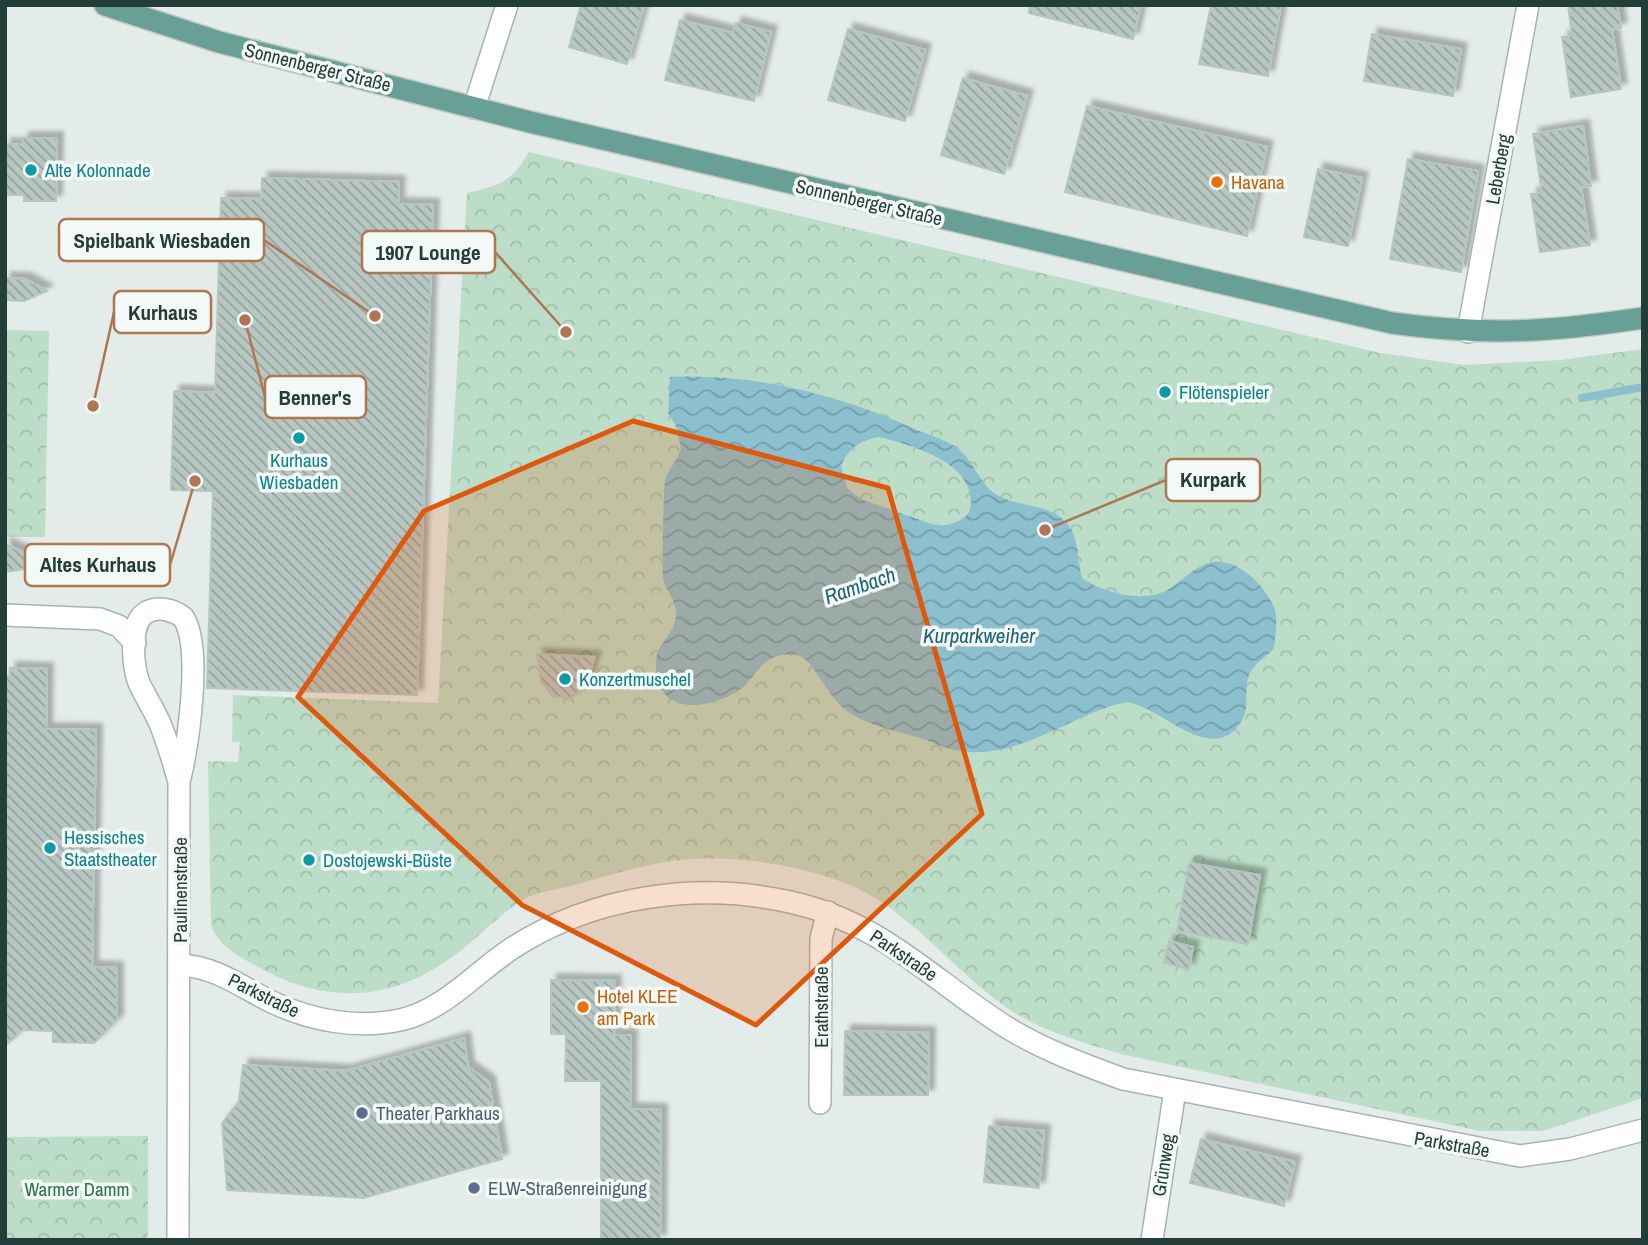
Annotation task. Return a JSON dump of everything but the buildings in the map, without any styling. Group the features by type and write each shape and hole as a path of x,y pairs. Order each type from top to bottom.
{"main road":[{"name":"Sonnenberger Straße","path":"105,5 230,44 474,108 1392,323 1468,332 1549,331 1643,318"}],"street":[{"path":"474,108 507,5"},
{"name":"Leberberg","path":"1468,332 1528,5"},
{"name":"Paulinenstraße","path":"135,643 142,616 155,610 177,613 190,630 190,730 180,782 178,1240"},
{"path":"5,615 100,619 119,625 135,643 135,666 139,682 161,726 180,782"},
{"name":"Parkstraße","path":"180,965 212,970 273,1002 315,1019 358,1024 402,1020 439,1004 513,948 567,921 637,899 687,891 717,892 791,902 828,912 877,934 1003,1025 1068,1060 1123,1079 1520,1156 1570,1149 1643,1130"},
{"name":"Erathstraße","path":"820,1103 821,946 828,912"},
{"name":"Grünweg","path":"1152,1240 1175,1090"}],"highlighted area":[{"path":"633,421 888,488 982,814 756,1025 522,905 298,697 424,511"}],"green space":[{"path":"529,152 1380,353 1464,365 1561,360 1643,349 1643,1098 1543,1131 1480,1131 1121,1054 1052,1031 1013,1012 977,985 911,924 856,888 835,879 786,866 735,859 691,859 660,863 536,894 509,910 437,967 390,988 341,993 315,989 290,982 264,970 225,946 214,932 211,923 208,761 238,762 240,742 232,742 233,695 438,703 467,193 504,181"},
{"path":"5,330 49,331 45,537 5,537"},
{"name":"Warmer Damm","path":"148,1136 148,1240 5,1240 5,1137"}],"water":[{"name":"Kurparkweiher","path":"670,377 765,383 828,397 858,406 952,444 966,456 989,489 998,496 1055,514 1072,531 1082,578 1101,588 1124,595 1148,596 1169,589 1206,564 1221,562 1239,568 1263,589 1276,615 1274,648 1249,675 1246,710 1241,722 1229,734 1215,739 1200,737 1126,702 1000,750 955,750 858,718 842,707 804,658 790,654 767,661 742,688 725,698 697,705 673,700 664,693 658,680 656,663 659,650 675,623 676,616 675,605 663,577 663,508 666,476 681,449 676,426 668,413","holes":["873,438 893,441 938,458 962,477 969,489 971,504 970,510 963,518 937,526 861,499 847,488 841,466 848,454 861,443"]}],"waterway":[{"name":"Rambach","path":"1582,398 1643,387"}],"place":[{"name":"Alte Kolonnade","path":"31,170"},
{"name":"Havana","path":"1217,182"},
{"name":"Spielbank Wiesbaden","path":"375,316"},
{"name":"Benner's","path":"245,320"},
{"name":"1907 Lounge","path":"566,332"},
{"name":"Flötenspieler","path":"1165,392"},
{"name":"Kurhaus","path":"93,406"},
{"name":"Kurhaus Wiesbaden","path":"299,438"},
{"name":"Altes Kurhaus","path":"195,481"},
{"name":"Kurpark","path":"1045,530"},
{"name":"Konzertmuschel","path":"565,679"},
{"name":"Hessisches Staatstheater","path":"50,848"},
{"name":"Dostojewski-Büste","path":"309,860"},
{"name":"Hotel KLEE am Park","path":"583,1007"},
{"name":"Theater Parkhaus","path":"362,1113"},
{"name":"ELW-Straßenreinigung","path":"474,1188"}]}
